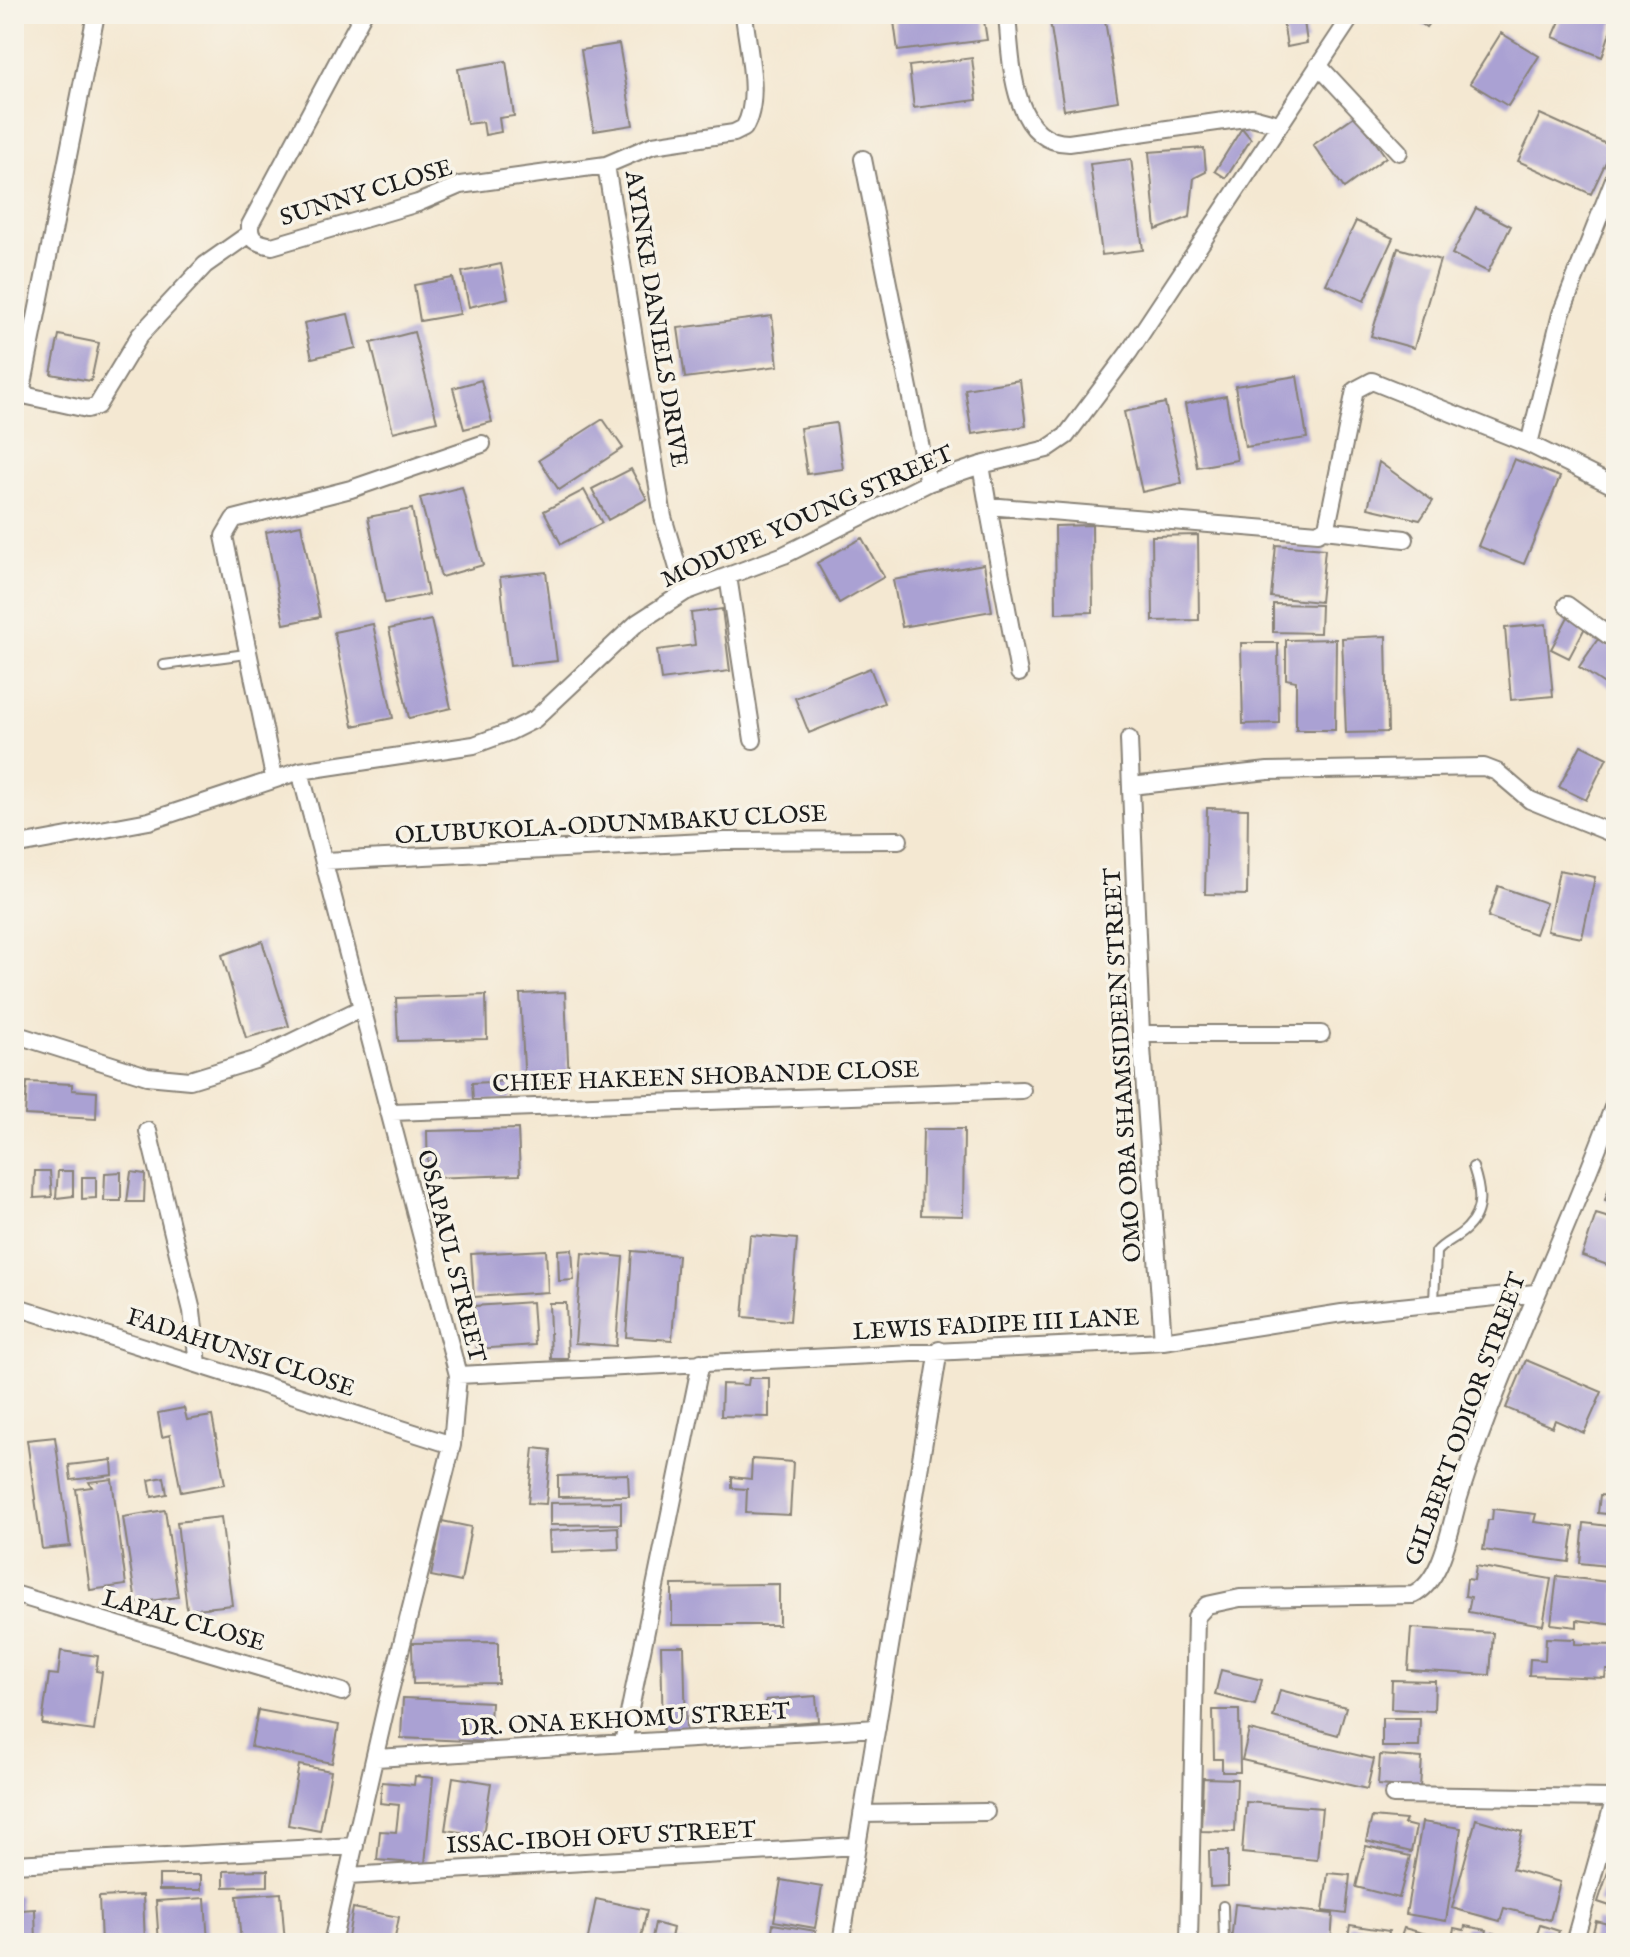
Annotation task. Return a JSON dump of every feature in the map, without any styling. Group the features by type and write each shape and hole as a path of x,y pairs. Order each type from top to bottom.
{"street":[{"path":"96,14 22,389 28,396 72,406 87,409 97,406 140,335 205,265 249,234"},
{"name":"SUNNY CLOSE","path":"363,14 250,225 249,234 255,242 272,246 418,203 460,185 606,165"},
{"name":"AYINKE DANIELS DRIVE","path":"685,592 663,517 606,165 653,145 718,138 744,128 749,116 752,87 744,14"},
{"path":"1007,14 1010,55 1020,99 1031,126 1050,142 1069,143 1252,117 1278,124"},
{"name":"MODUPE YOUNG STREET","path":"14,846 149,821 274,777 300,771 474,745 509,732 535,719 637,623 685,592 784,555 928,483 981,465 1036,453 1066,436 1129,352 1353,14"},
{"path":"1318,65 1399,152"},
{"path":"863,159 928,483"},
{"path":"1529,444 1561,314 1616,174"},
{"path":"1324,530 1355,390 1364,382 1379,383 1529,444 1616,487"},
{"path":"274,777 246,654 224,536 230,521 351,489 482,444"},
{"path":"981,465 1019,673"},
{"path":"988,506 1291,533 1324,530 1405,539"},
{"path":"728,576 753,740"},
{"path":"1567,605 1616,641"},
{"name":"OMO OBA SHAMSIDEEN STREET","path":"1129,739 1141,1034 1163,1341"},
{"path":"1131,786 1268,771 1484,767 1497,772 1530,800 1616,835"},
{"name":"OSAPAUL STREET","path":"300,771 392,1112 458,1375 452,1445 332,1943"},
{"name":"OLUBUKOLA-ODUNMBAKU CLOSE","path":"325,861 725,841 899,840"},
{"path":"14,1034 147,1076 190,1080 207,1078 255,1060 362,1008"},
{"path":"1141,1034 1321,1034"},
{"name":"CHIEF HAKEEN SHOBANDE CLOSE","path":"392,1112 1022,1090"},
{"name":"GILBERT ODIOR STREET","path":"1189,1943 1196,1617 1207,1605 1240,1598 1413,1595 1426,1589 1535,1293 1593,1164 1616,1099"},
{"path":"148,1131 192,1311 198,1364"},
{"name":"LEWIS FADIPE III LANE","path":"458,1375 1163,1341 1342,1313 1535,1293"},
{"name":"FADAHUNSI CLOSE","path":"14,1306 452,1445"},
{"path":"841,1943 939,1350"},
{"path":"623,1743 701,1362"},
{"name":"LAPAL CLOSE","path":"14,1594 342,1692"},
{"name":"DR. ONA EKHOMU STREET","path":"376,1758 877,1728"},
{"path":"1393,1795 1615,1796 1574,1943"},
{"path":"862,1814 986,1812"},
{"path":"14,1864 355,1846"},
{"name":"ISSAC-IBOH OFU STREET","path":"348,1876 857,1846"}],"lane":[{"path":"164,665 246,654"},
{"path":"1434,1304 1436,1252 1468,1227 1480,1201 1473,1167"},
{"path":"1223,1906 1224,1943"}],"building":[{"path":"893,14 983,14 987,40 898,51"},
{"path":"1104,14 1118,101 1064,110 1049,15"},
{"path":"1282,14 1303,14 1307,43 1287,47"},
{"path":"1408,14 1436,14 1426,27"},
{"path":"1563,14 1616,14 1602,57 1553,37"},
{"path":"1501,33 1539,56 1508,106 1470,83"},
{"path":"619,44 633,125 594,131 581,50"},
{"path":"972,58 977,100 914,108 909,66"},
{"path":"506,61 514,116 499,118 501,132 485,135 483,122 467,124 458,69"},
{"path":"1540,114 1613,147 1591,194 1518,161"},
{"path":"1356,115 1386,157 1344,188 1313,145"},
{"path":"1242,128 1251,139 1226,178 1215,171"},
{"path":"1204,148 1206,172 1194,178 1190,217 1156,230 1149,152"},
{"path":"1131,159 1143,250 1102,255 1090,164"},
{"path":"1476,208 1511,226 1488,272 1452,254"},
{"path":"1356,221 1393,238 1364,301 1326,284"},
{"path":"1398,248 1440,260 1414,348 1371,336"},
{"path":"501,264 508,298 469,307 462,272"},
{"path":"453,278 460,314 420,321 414,285"},
{"path":"348,314 356,348 312,358 304,323"},
{"path":"772,316 778,366 685,378 678,328"},
{"path":"414,332 437,421 393,432 371,343"},
{"path":"59,335 99,343 91,381 51,374"},
{"path":"1297,376 1307,438 1245,447 1235,386"},
{"path":"481,380 492,422 464,429 453,388"},
{"path":"1020,380 1026,426 972,434 965,389"},
{"path":"1226,396 1237,460 1197,467 1185,404"},
{"path":"1165,403 1182,483 1142,492 1124,412"},
{"path":"603,419 623,448 559,490 539,460"},
{"path":"836,423 843,469 807,474 800,428"},
{"path":"1514,459 1560,477 1524,564 1478,546"},
{"path":"1379,462 1433,501 1420,520 1368,508"},
{"path":"631,469 647,499 608,520 592,489"},
{"path":"462,487 483,565 441,577 420,498"},
{"path":"584,490 602,523 561,544 544,511"},
{"path":"412,509 428,595 385,603 368,517"},
{"path":"301,525 320,617 284,624 266,532"},
{"path":"1092,525 1093,612 1056,613 1055,526"},
{"path":"1198,535 1199,620 1153,621 1152,536"},
{"path":"862,538 884,577 839,603 817,563"},
{"path":"1276,545 1325,549 1320,602 1271,597"},
{"path":"984,564 992,611 902,627 893,580"},
{"path":"546,572 557,661 510,666 500,577"},
{"path":"1273,604 1321,605 1320,633 1273,632"},
{"path":"722,609 730,671 661,680 657,650 695,645 691,613"},
{"path":"1570,613 1588,622 1569,658 1551,649"},
{"path":"431,620 451,708 409,718 389,629"},
{"path":"373,624 393,718 353,726 334,632"},
{"path":"1546,624 1553,696 1511,700 1505,628"},
{"path":"1386,636 1388,732 1346,733 1342,638"},
{"path":"1336,639 1335,730 1296,730 1296,681 1286,679 1286,640"},
{"path":"1598,639 1616,651 1616,684 1612,689 1579,667"},
{"path":"1241,643 1278,643 1279,723 1243,724"},
{"path":"870,668 884,703 809,733 795,698"},
{"path":"1581,745 1607,758 1586,800 1559,787"},
{"path":"1207,808 1248,809 1247,895 1205,894"},
{"path":"1559,870 1595,877 1582,938 1547,931"},
{"path":"1498,886 1546,903 1535,934 1488,917"},
{"path":"262,941 289,1026 246,1038 222,955"},
{"path":"565,992 569,1083 525,1086 520,994"},
{"path":"486,995 487,1039 398,1041 396,998"},
{"path":"509,1081 510,1099 473,1101 472,1083"},
{"path":"27,1082 72,1084 72,1090 97,1092 96,1119 25,1115"},
{"path":"518,1129 520,1175 428,1178 427,1131"},
{"path":"923,1129 964,1129 963,1216 921,1215"},
{"path":"1616,1170 1616,1204 1605,1200"},
{"path":"35,1171 50,1171 52,1197 34,1198"},
{"path":"58,1171 73,1171 73,1196 56,1198"},
{"path":"121,1172 121,1201 104,1201 105,1173"},
{"path":"131,1172 145,1174 144,1202 127,1202"},
{"path":"82,1177 96,1177 96,1198 82,1199"},
{"path":"1596,1214 1616,1220 1616,1268 1582,1256"},
{"path":"750,1235 797,1239 790,1321 743,1317"},
{"path":"572,1249 574,1280 559,1281 558,1250"},
{"path":"546,1250 548,1292 474,1297 471,1254"},
{"path":"632,1251 678,1255 672,1340 626,1337"},
{"path":"582,1253 623,1257 616,1346 575,1343"},
{"path":"532,1302 535,1345 477,1349 474,1306"},
{"path":"549,1303 566,1303 568,1359 551,1359"},
{"path":"1526,1360 1602,1392 1584,1433 1555,1420 1552,1427 1506,1408"},
{"path":"749,1378 769,1378 769,1417 721,1416 722,1384 748,1385"},
{"path":"184,1408 187,1420 212,1416 225,1484 181,1492 170,1435 162,1437 158,1413"},
{"path":"55,1437 70,1546 42,1549 27,1440"},
{"path":"534,1448 551,1450 546,1504 528,1503"},
{"path":"752,1459 793,1462 790,1515 746,1513 747,1489 732,1488 732,1477 751,1479"},
{"path":"112,1460 113,1475 71,1480 69,1465"},
{"path":"628,1474 629,1496 558,1497 558,1476"},
{"path":"164,1477 167,1494 152,1497 149,1480"},
{"path":"112,1479 126,1585 90,1590 76,1489 92,1487 89,1482"},
{"path":"1600,1495 1616,1497 1616,1515 1598,1513"},
{"path":"621,1502 621,1524 550,1525 550,1503"},
{"path":"1493,1509 1536,1514 1534,1522 1574,1527 1569,1562 1483,1550"},
{"path":"165,1510 178,1597 136,1603 123,1517"},
{"path":"221,1517 232,1605 187,1610 177,1522"},
{"path":"442,1521 471,1527 461,1582 431,1576"},
{"path":"1584,1523 1616,1527 1616,1567 1580,1563"},
{"path":"618,1527 619,1549 550,1552 549,1531"},
{"path":"1476,1566 1551,1579 1543,1625 1468,1612 1471,1597 1465,1596 1467,1579 1474,1580"},
{"path":"1557,1576 1616,1583 1616,1625 1577,1620 1577,1627 1551,1624"},
{"path":"779,1584 779,1625 672,1625 672,1585"},
{"path":"1411,1628 1493,1633 1490,1675 1408,1670"},
{"path":"1546,1638 1575,1639 1575,1644 1616,1645 1616,1670 1606,1670 1605,1678 1529,1675 1530,1659 1545,1660"},
{"path":"498,1642 498,1683 413,1684 412,1643"},
{"path":"661,1646 684,1646 686,1733 663,1733"},
{"path":"61,1651 98,1656 96,1671 102,1672 94,1731 42,1724 49,1674 58,1675"},
{"path":"1221,1670 1262,1680 1255,1705 1215,1695"},
{"path":"1392,1680 1435,1681 1434,1711 1391,1709"},
{"path":"1280,1690 1346,1707 1338,1735 1273,1717"},
{"path":"816,1696 818,1721 768,1725 766,1700"},
{"path":"403,1698 491,1702 489,1742 401,1738"},
{"path":"258,1710 339,1725 332,1763 251,1747"},
{"path":"1213,1710 1239,1710 1240,1772 1222,1772 1222,1759 1214,1759"},
{"path":"1382,1718 1420,1718 1419,1747 1382,1747"},
{"path":"1249,1730 1374,1759 1367,1789 1242,1760"},
{"path":"1380,1755 1422,1758 1420,1788 1378,1785"},
{"path":"299,1765 331,1771 320,1831 288,1825"},
{"path":"415,1776 433,1778 425,1864 377,1860 380,1831 396,1832 399,1805 380,1803 382,1782 414,1785"},
{"path":"453,1777 491,1783 483,1835 445,1830"},
{"path":"1203,1778 1237,1779 1235,1832 1201,1831"},
{"path":"1246,1802 1322,1808 1317,1860 1242,1853"},
{"path":"1372,1817 1406,1820 1404,1824 1416,1827 1411,1852 1366,1841"},
{"path":"1476,1819 1522,1832 1512,1869 1560,1882 1550,1920 1504,1908 1500,1921 1452,1908"},
{"path":"1422,1822 1461,1828 1446,1921 1406,1914"},
{"path":"1366,1846 1410,1856 1399,1898 1356,1887"},
{"path":"1209,1851 1228,1851 1228,1886 1210,1887"},
{"path":"1613,1857 1616,1858 1616,1908 1598,1902"},
{"path":"268,1870 268,1886 224,1887 224,1871"},
{"path":"1328,1873 1350,1875 1346,1914 1323,1911"},
{"path":"159,1875 201,1875 201,1890 159,1890"},
{"path":"781,1880 822,1887 815,1928 774,1921"},
{"path":"281,1893 285,1943 241,1943 237,1896"},
{"path":"14,1895 20,1895 21,1910 35,1909 36,1943 14,1943"},
{"path":"143,1895 145,1943 101,1943 99,1897"},
{"path":"205,1898 208,1943 159,1943 156,1901"},
{"path":"596,1899 647,1910 640,1943 587,1943"},
{"path":"1235,1904 1333,1914 1331,1943 1231,1942"},
{"path":"353,1908 399,1917 394,1943 347,1943"},
{"path":"1596,1921 1616,1926 1616,1943 1590,1943"},
{"path":"655,1923 673,1928 671,1937 690,1943 651,1943"},
{"path":"773,1924 816,1931 814,1943 770,1943"},
{"path":"1350,1925 1389,1931 1387,1943 1347,1943"},
{"path":"1540,1925 1559,1931 1555,1943 1534,1943"},
{"path":"1465,1926 1487,1930 1484,1943 1451,1943 1454,1928 1464,1930"},
{"path":"1404,1928 1445,1939 1444,1943 1399,1943"},
{"path":"1493,1933 1518,1939 1517,1943 1490,1943"}]}
